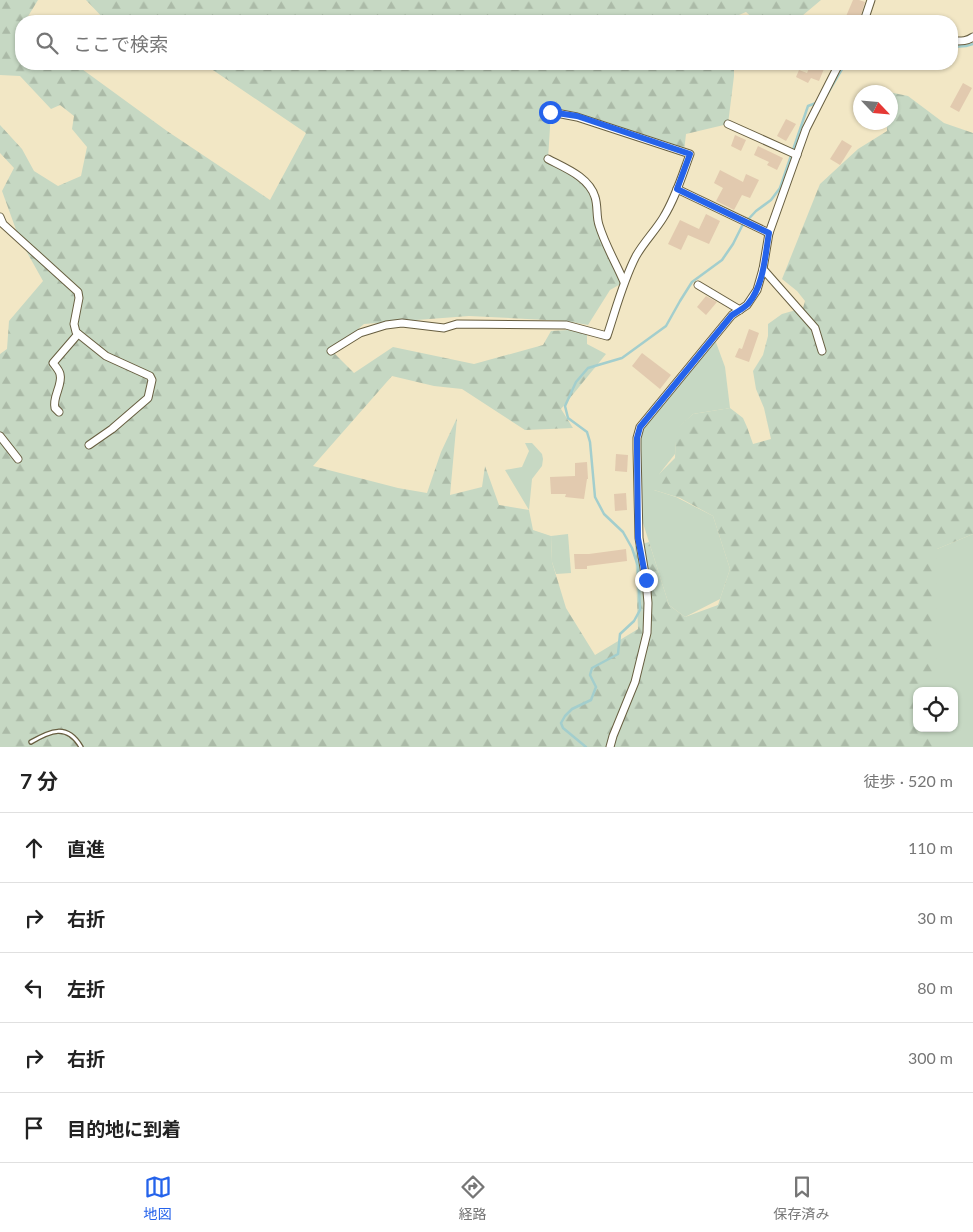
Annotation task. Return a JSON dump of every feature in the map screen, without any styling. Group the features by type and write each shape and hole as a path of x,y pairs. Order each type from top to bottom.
{"street":[{"path":"866,15 871,0"},
{"path":"958,42 970,40 973,37"},
{"path":"610,747 635,682 647,632 648,603 646,580 638,538 637,438 640,427 732,315 747,305 757,290 769,233 806,129 836,70"},
{"path":"331,351 360,333 386,325 402,323 444,328 457,324 566,325 608,336 624,282 637,255 663,218 677,189 690,154 577,116 550,112"},
{"path":"728,124 797,155"},
{"path":"548,159 570,170 592,190 596,200 598,223 624,282"},
{"path":"677,189 769,233"},
{"path":"0,217 3,224 78,292 79,298 74,324 76,332 106,356 150,376 152,380 148,398 112,429 88,445"},
{"path":"762,269 815,328 822,352"},
{"path":"698,285 740,310"},
{"path":"59,412 55,408 54,403 60,372 53,363 78,334"},
{"path":"0,436 18,459"}],"lane":[{"path":"31,742 47,732 62,731 71,735 81,747"}],"green space":[{"path":"0,0 38,0 29,15 15,15 15,70 83,70 167,131 270,200 306,133 213,70 734,70 728,124 686,134 684,152 551,112 548,159 586,183 605,240 624,282 610,290 588,325 566,321 469,316 364,324 332,351 354,373 393,347 474,364 543,345 551,331 568,330 587,334 587,344 606,354 561,409 573,428 525,430 462,389 434,386 392,376 313,466 398,488 427,493 441,452 457,418 450,495 482,487 485,466 499,505 529,510 533,530 551,536 552,562 566,608 595,655 638,629 635,546 649,542 669,605 685,617 718,605 730,569 713,516 680,498 654,490 654,482 675,458 676,429 693,414 730,408 743,418 753,444 771,439 764,408 756,389 753,371 763,355 768,336 768,324 782,314 803,308 805,301 797,291 782,279 820,184 858,149 887,130 898,130 898,94 908,96 944,123 973,133 973,534 937,549 937,687 913,687 913,732 937,732 937,747 0,747 0,354 7,349 9,321 43,281 19,238 2,191 14,168 0,153 0,125 22,149 34,171 58,186 81,176 87,147 72,129 74,116 60,105 51,109 20,76 0,75"},
{"path":"86,0 821,0 803,15 749,15 746,12 739,15 100,15"},
{"path":"714,337 725,367 730,408 693,414 677,429 675,454 660,473 654,490 676,497 713,516 730,569 720,599 685,617 669,605 643,523 637,438 643,424"},
{"path":"525,443 532,443 542,454 543,459 542,466 532,479 529,510 505,470 522,467 529,451"},
{"path":"568,534 571,573 556,574 552,562 551,536"},
{"path":"973,534 973,747 934,747 932,732 958,732 958,687 933,687 937,549"}],"building":[{"path":"853,0 865,2 861,15 847,15"},
{"path":"799,70 807,73 808,70 824,70 819,81 811,78 808,83 796,77"},
{"path":"963,83 972,88 959,112 950,107"},
{"path":"786,119 796,124 786,141 777,136"},
{"path":"735,135 746,140 741,151 731,146"},
{"path":"842,140 852,146 840,165 830,159"},
{"path":"758,146 783,158 777,170 767,165 769,162 754,155"},
{"path":"720,170 743,182 746,174 759,180 750,198 742,195 734,210 716,201 723,188 714,183"},
{"path":"706,214 720,221 709,244 688,235 681,250 668,244 680,220 699,229"},
{"path":"706,296 717,302 706,315 697,307"},
{"path":"749,329 759,333 749,362 735,357 739,348 742,349"},
{"path":"642,353 671,375 660,389 632,366"},
{"path":"616,454 628,455 627,472 615,471"},
{"path":"587,462 588,479 584,499 565,497 566,494 551,494 550,477 575,476 575,463"},
{"path":"626,493 627,510 615,511 614,494"},
{"path":"626,549 627,561 587,566 587,569 575,569 574,554"}],"waterway":[{"path":"958,47 973,44"},
{"path":"826,96 841,70"},
{"path":"586,747 563,728 561,723 572,709 591,700 596,687 590,675 592,668 618,654 620,634 634,621 640,610 638,566 632,548 623,532 604,514 595,497 590,442 587,432 568,418 565,406 576,382 588,368 622,358 666,326 692,282 722,260 742,226 756,211 771,200 780,188 808,106 816,103"}],"route":[{"path":"550,112 577,116 690,154 677,189 769,233 757,290 747,305 732,315 640,427 637,438 638,538 646,580"}]}
